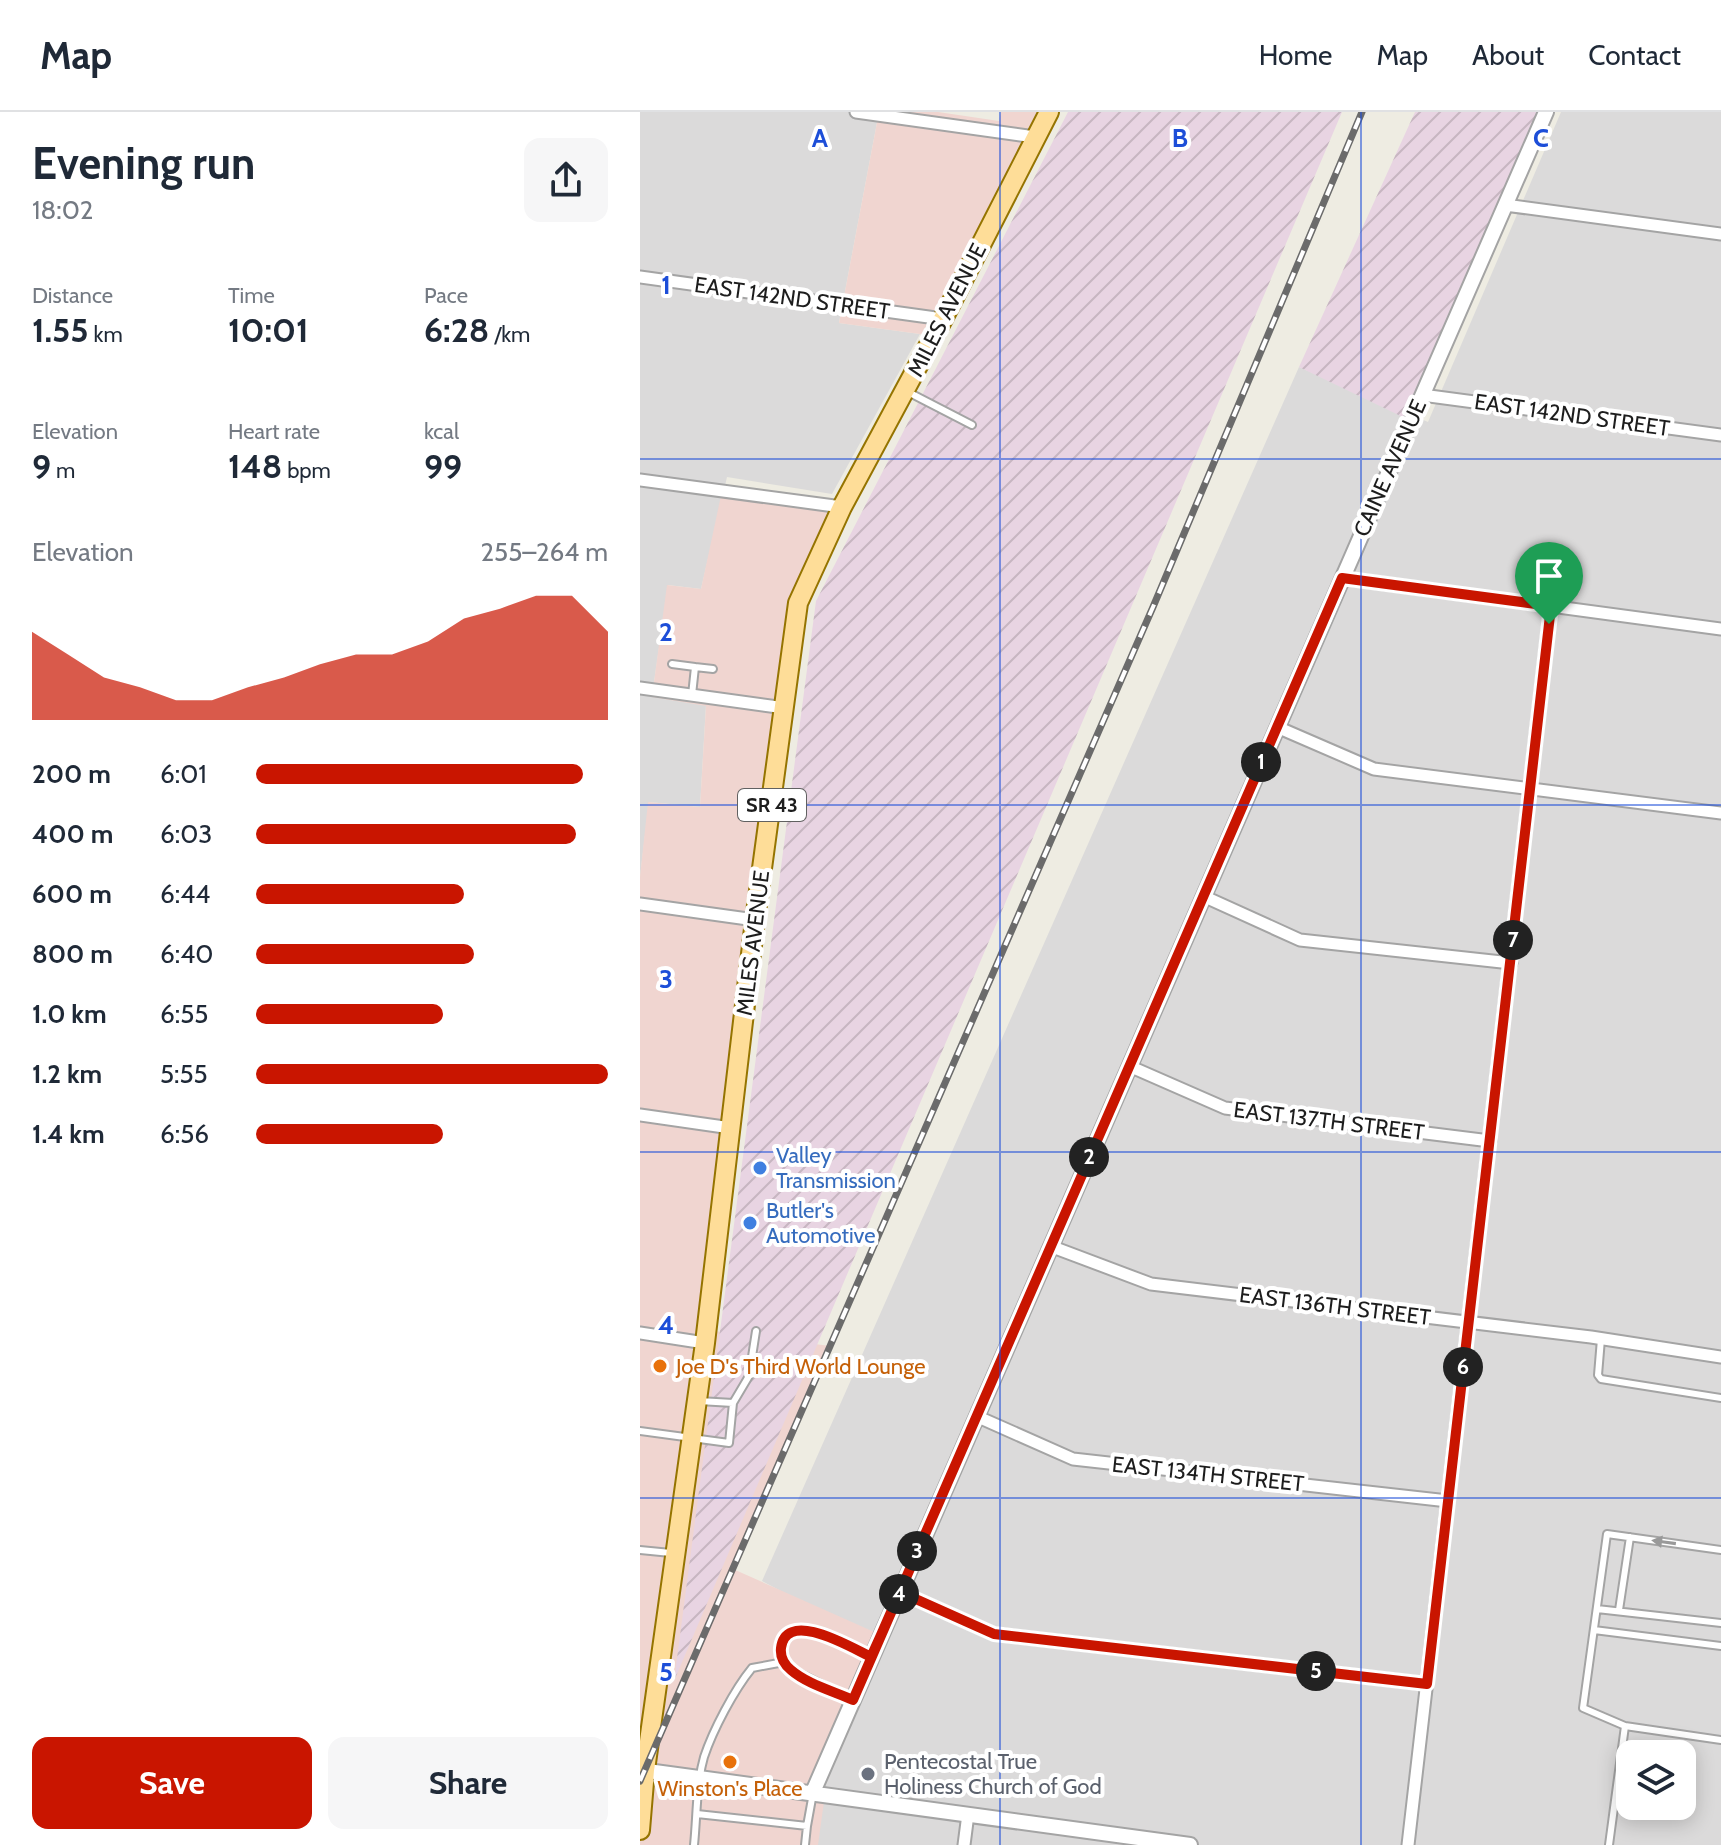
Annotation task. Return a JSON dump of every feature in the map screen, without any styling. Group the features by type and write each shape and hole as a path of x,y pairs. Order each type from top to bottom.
{"main road":[{"name":"MILES AVENUE","path":"640,1830 642,1770 705,1343 755,920 798,603 842,507 1049,112"}],"street":[{"path":"856,112 1035,137"},
{"name":"CAINE AVENUE","path":"813,1792 1546,112"},
{"path":"1505,205 1721,234"},
{"name":"EAST 142ND STREET","path":"640,277 943,319"},
{"name":"EAST 142ND STREET","path":"1422,395 1721,435"},
{"path":"640,480 842,507"},
{"path":"1342,578 1721,629"},
{"path":"1408,1845 1551,606"},
{"path":"640,688 785,708"},
{"path":"1277,727 1374,769 1721,813"},
{"path":"1203,896 1300,940 1511,963"},
{"path":"640,904 755,920"},
{"name":"EAST 137TH STREET","path":"1129,1066 1225,1108 1490,1141"},
{"path":"640,1115 731,1128"},
{"name":"EAST 136TH STREET","path":"1050,1246 1151,1284 1601,1339 1721,1357"},
{"path":"640,1333 705,1343"},
{"name":"EAST 134TH STREET","path":"976,1416 1073,1459 1448,1501"},
{"path":"900,1592 994,1634 1427,1684"},
{"path":"642,1770 1190,1845"},
{"path":"964,1845 968,1814"}],"lane":[{"path":"905,390 972,425"},
{"path":"672,664 713,669"},
{"path":"692,695 695,667"},
{"path":"640,1431 729,1443 733,1403 749,1376 756,1331"},
{"path":"1601,1339 1598,1375 1601,1379 1721,1398"},
{"path":"697,1401 733,1403"},
{"path":"1721,1550 1607,1534 1583,1708 1625,1726 1721,1740"},
{"path":"1619,1610 1630,1537"},
{"path":"640,1550 675,1554"},
{"path":"1597,1609 1721,1623"},
{"path":"853,1700 795,1674 784,1662 781,1646 786,1636 797,1629 811,1631 871,1657"},
{"path":"1594,1630 1721,1646"},
{"path":"694,1845 700,1778 704,1757 714,1733 752,1668 784,1662"},
{"path":"1609,1845 1625,1726"},
{"path":"805,1845 813,1792"},
{"path":"697,1814 807,1826"}],"shaded area":[{"path":"640,112 879,112 839,323 920,334 832,494 727,477 701,589 668,585 652,696 706,705 700,807 649,802 640,877"},
{"path":"879,112 938,112 999,121 1001,112 1049,112 932,339 920,334 839,323"},
{"path":"1068,112 1342,112 674,1681 816,601"},
{"path":"1415,112 1546,112 1411,421 1299,367"},
{"path":"1561,112 1721,112 1721,1845 816,1845 794,1809 865,1636 762,1581 1299,367 1428,422"},
{"path":"722,491 842,507 798,603 707,1330 830,1346 733,1569 881,1635 813,1791 825,1794 818,1845 640,1845 640,877 648,802 700,807 706,706 652,697 667,585 701,589"}],"railway":[{"path":"640,1781 1153,607 1362,112"}],"place":[{"name":"Valley Transmission","path":"760,1168"},
{"name":"Butler's Automotive","path":"750,1223"},
{"name":"Joe D's Third World Lounge","path":"660,1366"},
{"name":"Winston's Place","path":"730,1762"},
{"name":"Pentecostal True Holiness Church of God","path":"868,1774"}],"route":[{"path":"1342,578 1551,606 1549,624 1427,1684 994,1634 900,1592 853,1700 795,1674 781,1657 781,1646 786,1636 797,1629 811,1631 871,1657 1342,578"}]}
